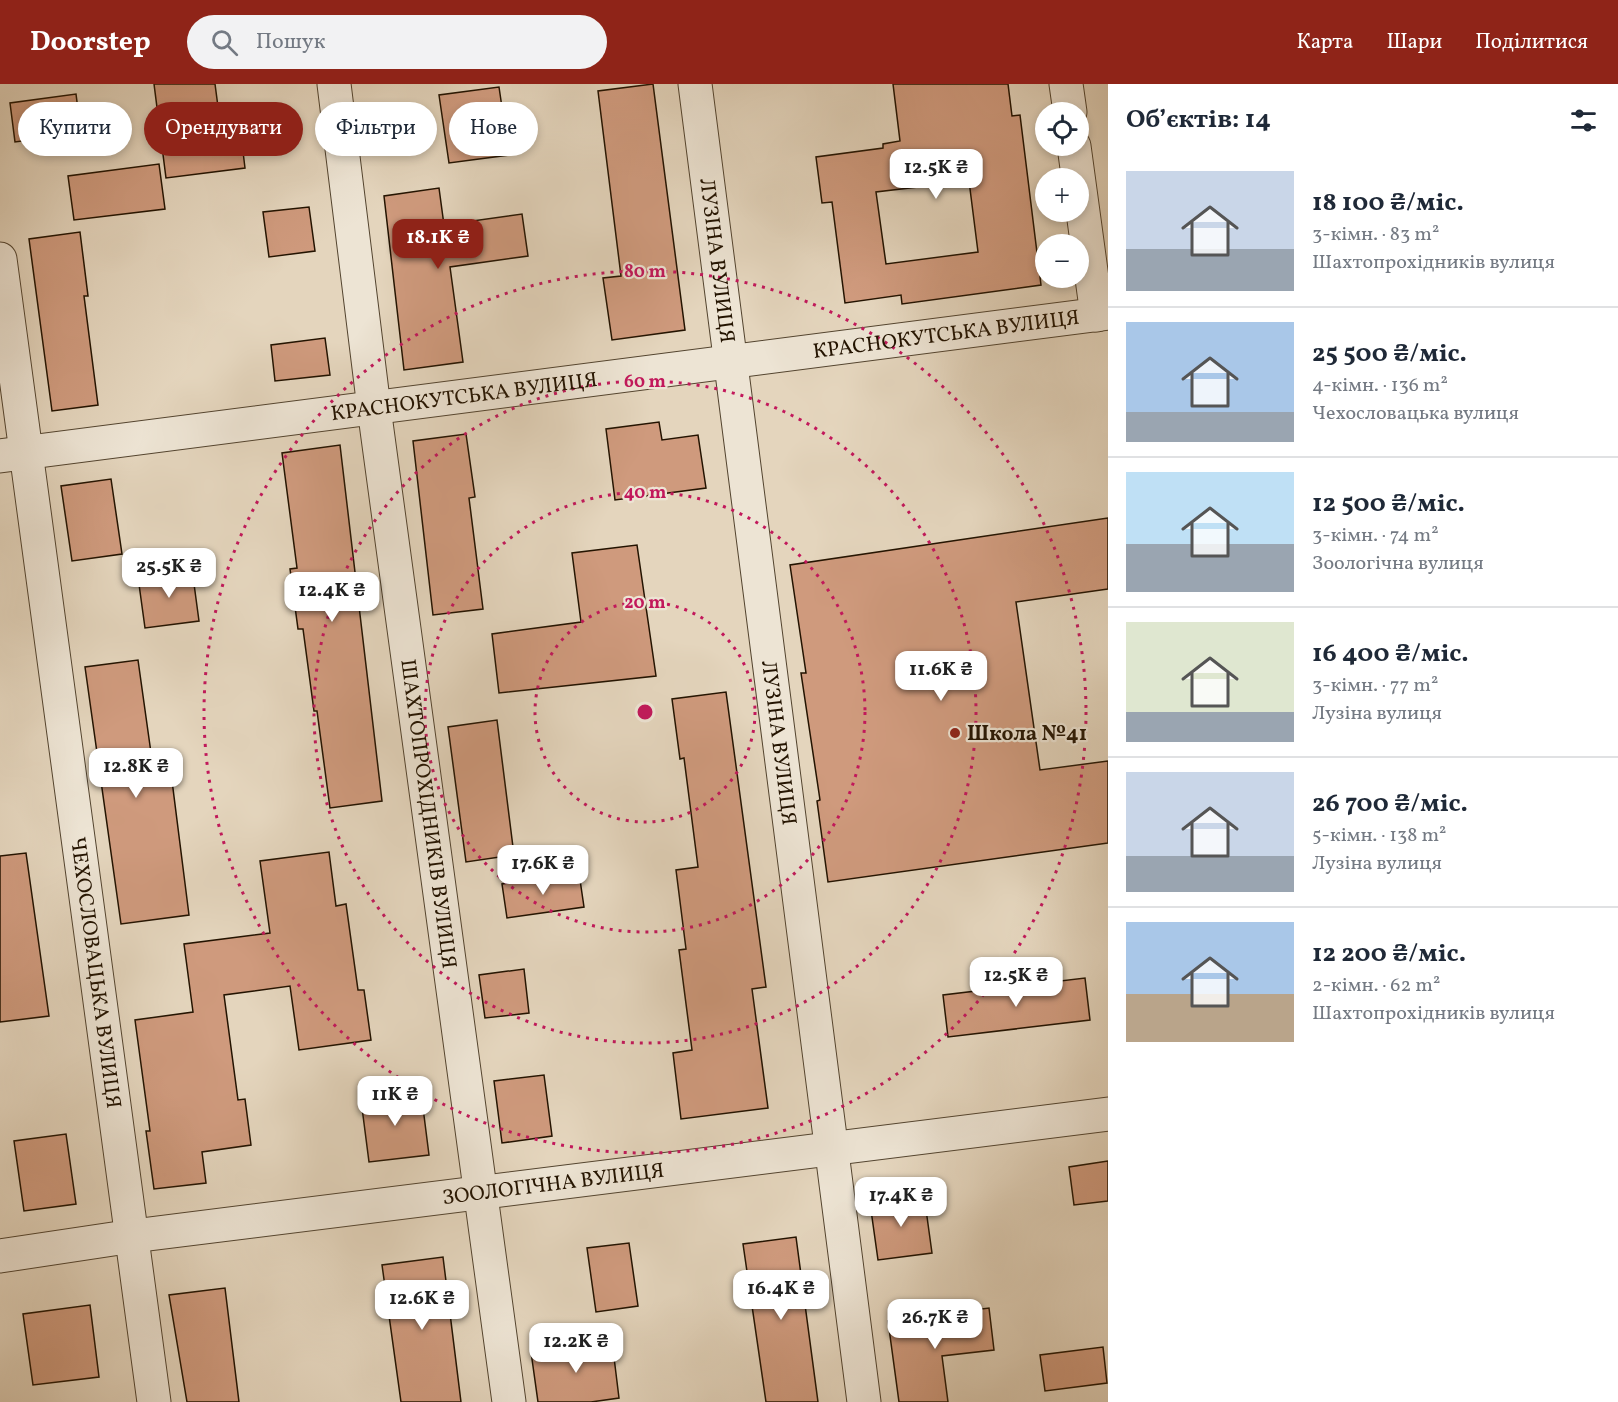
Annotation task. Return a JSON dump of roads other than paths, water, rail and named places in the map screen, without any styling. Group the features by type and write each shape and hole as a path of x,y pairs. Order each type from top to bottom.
{"street":[{"name":"ШАХТОПРОХІДНИКІВ ВУЛИЦЯ","path":"334,84 374,408 509,1402"},
{"name":"ЛУЗІНА ВУЛИЦЯ","path":"695,84 864,1402"},
{"path":"1066,84 1069,102"},
{"path":"1076,156 1102,314"},
{"name":"ЧЕХОСЛОВАЦЬКА ВУЛИЦЯ","path":"0,259 13,455 133,1236 154,1402"},
{"name":"КРАСНОКУТСЬКА ВУЛИЦЯ","path":"13,455 1102,314"},
{"name":"ЗООЛОГІЧНА ВУЛИЦЯ","path":"0,1256 133,1236 1108,1114"}],"place":[{"name":"Школа №41","path":"955,733"}]}
